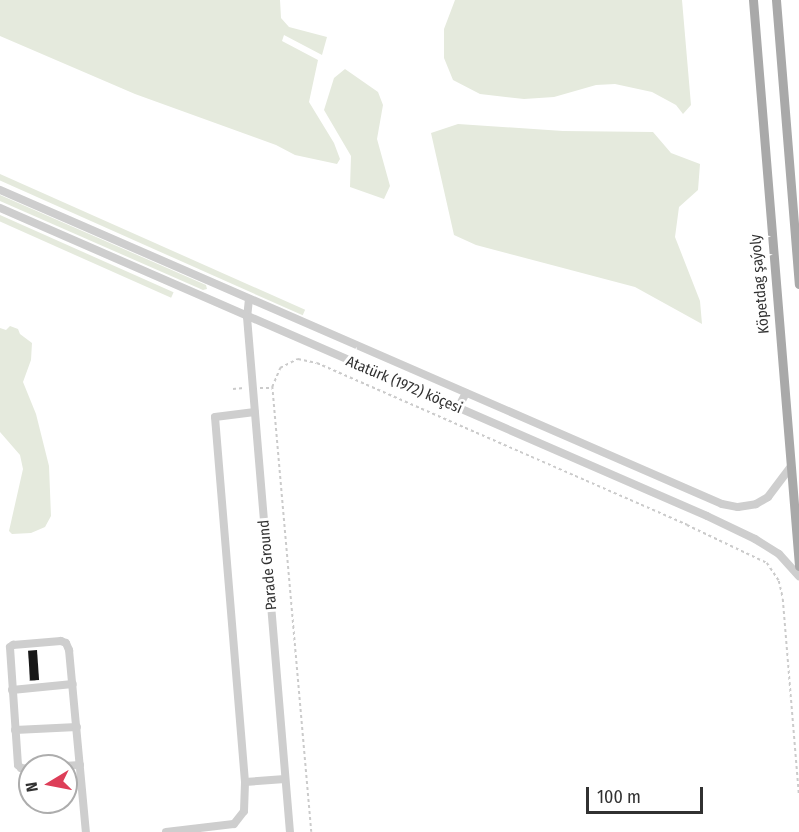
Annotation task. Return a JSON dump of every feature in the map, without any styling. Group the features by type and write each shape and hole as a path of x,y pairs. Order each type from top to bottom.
{"main road":[{"name":"Köpetdag şaýoly","path":"753,0 799,566"},
{"path":"776,0 799,284"}],"street":[{"name":"Atatürk (1972) köçesi","path":"0,190 722,504 738,507 756,504 768,497 790,468"},
{"name":"Atatürk (1972) köçesi","path":"0,208 755,539 779,554 799,576"},
{"name":"Parade Ground","path":"249,299 248,317 255,412 290,832"},
{"path":"458,408 466,393"},
{"path":"166,832 234,824 244,811 245,782 215,417 255,412"},
{"path":"18,765 8,656 13,645 61,640 66,643 73,684 86,832"},
{"path":"12,690 73,684"},
{"path":"15,730 77,727"},
{"path":"245,782 285,779"}],"path":[{"path":"311,832 272,387 280,368 298,359 317,363 687,525 767,563 779,581 783,599 799,793"}],"shaded area":[{"path":"0,0 280,0 281,18 289,27 327,37 322,55 284,35 282,41 318,60 309,102 334,143 340,159 337,164 295,155 276,145 135,94 0,36"},
{"path":"455,0 682,0 691,105 683,114 676,105 652,92 615,84 596,85 554,97 524,99 480,94 453,80 444,58 444,29"},
{"path":"345,69 378,92 383,105 377,139 390,186 384,199 350,187 351,156 324,110 334,78"},
{"path":"458,124 563,131 653,132 671,153 700,164 698,190 679,207 675,237 700,301 702,324 635,287 476,245 454,235 431,133"},
{"path":"0,174 305,310 303,315 0,181"},
{"path":"0,195 206,285 207,289 203,290 0,201"},
{"path":"0,215 174,292 171,298 0,222"},
{"path":"10,326 18,329 20,334 32,343 31,360 23,382 36,414 49,466 51,516 45,527 31,533 12,534 9,531 23,469 20,455 0,432 0,328 6,330"}],"building":[{"path":"37,650 39,680 30,681 28,651"}]}
